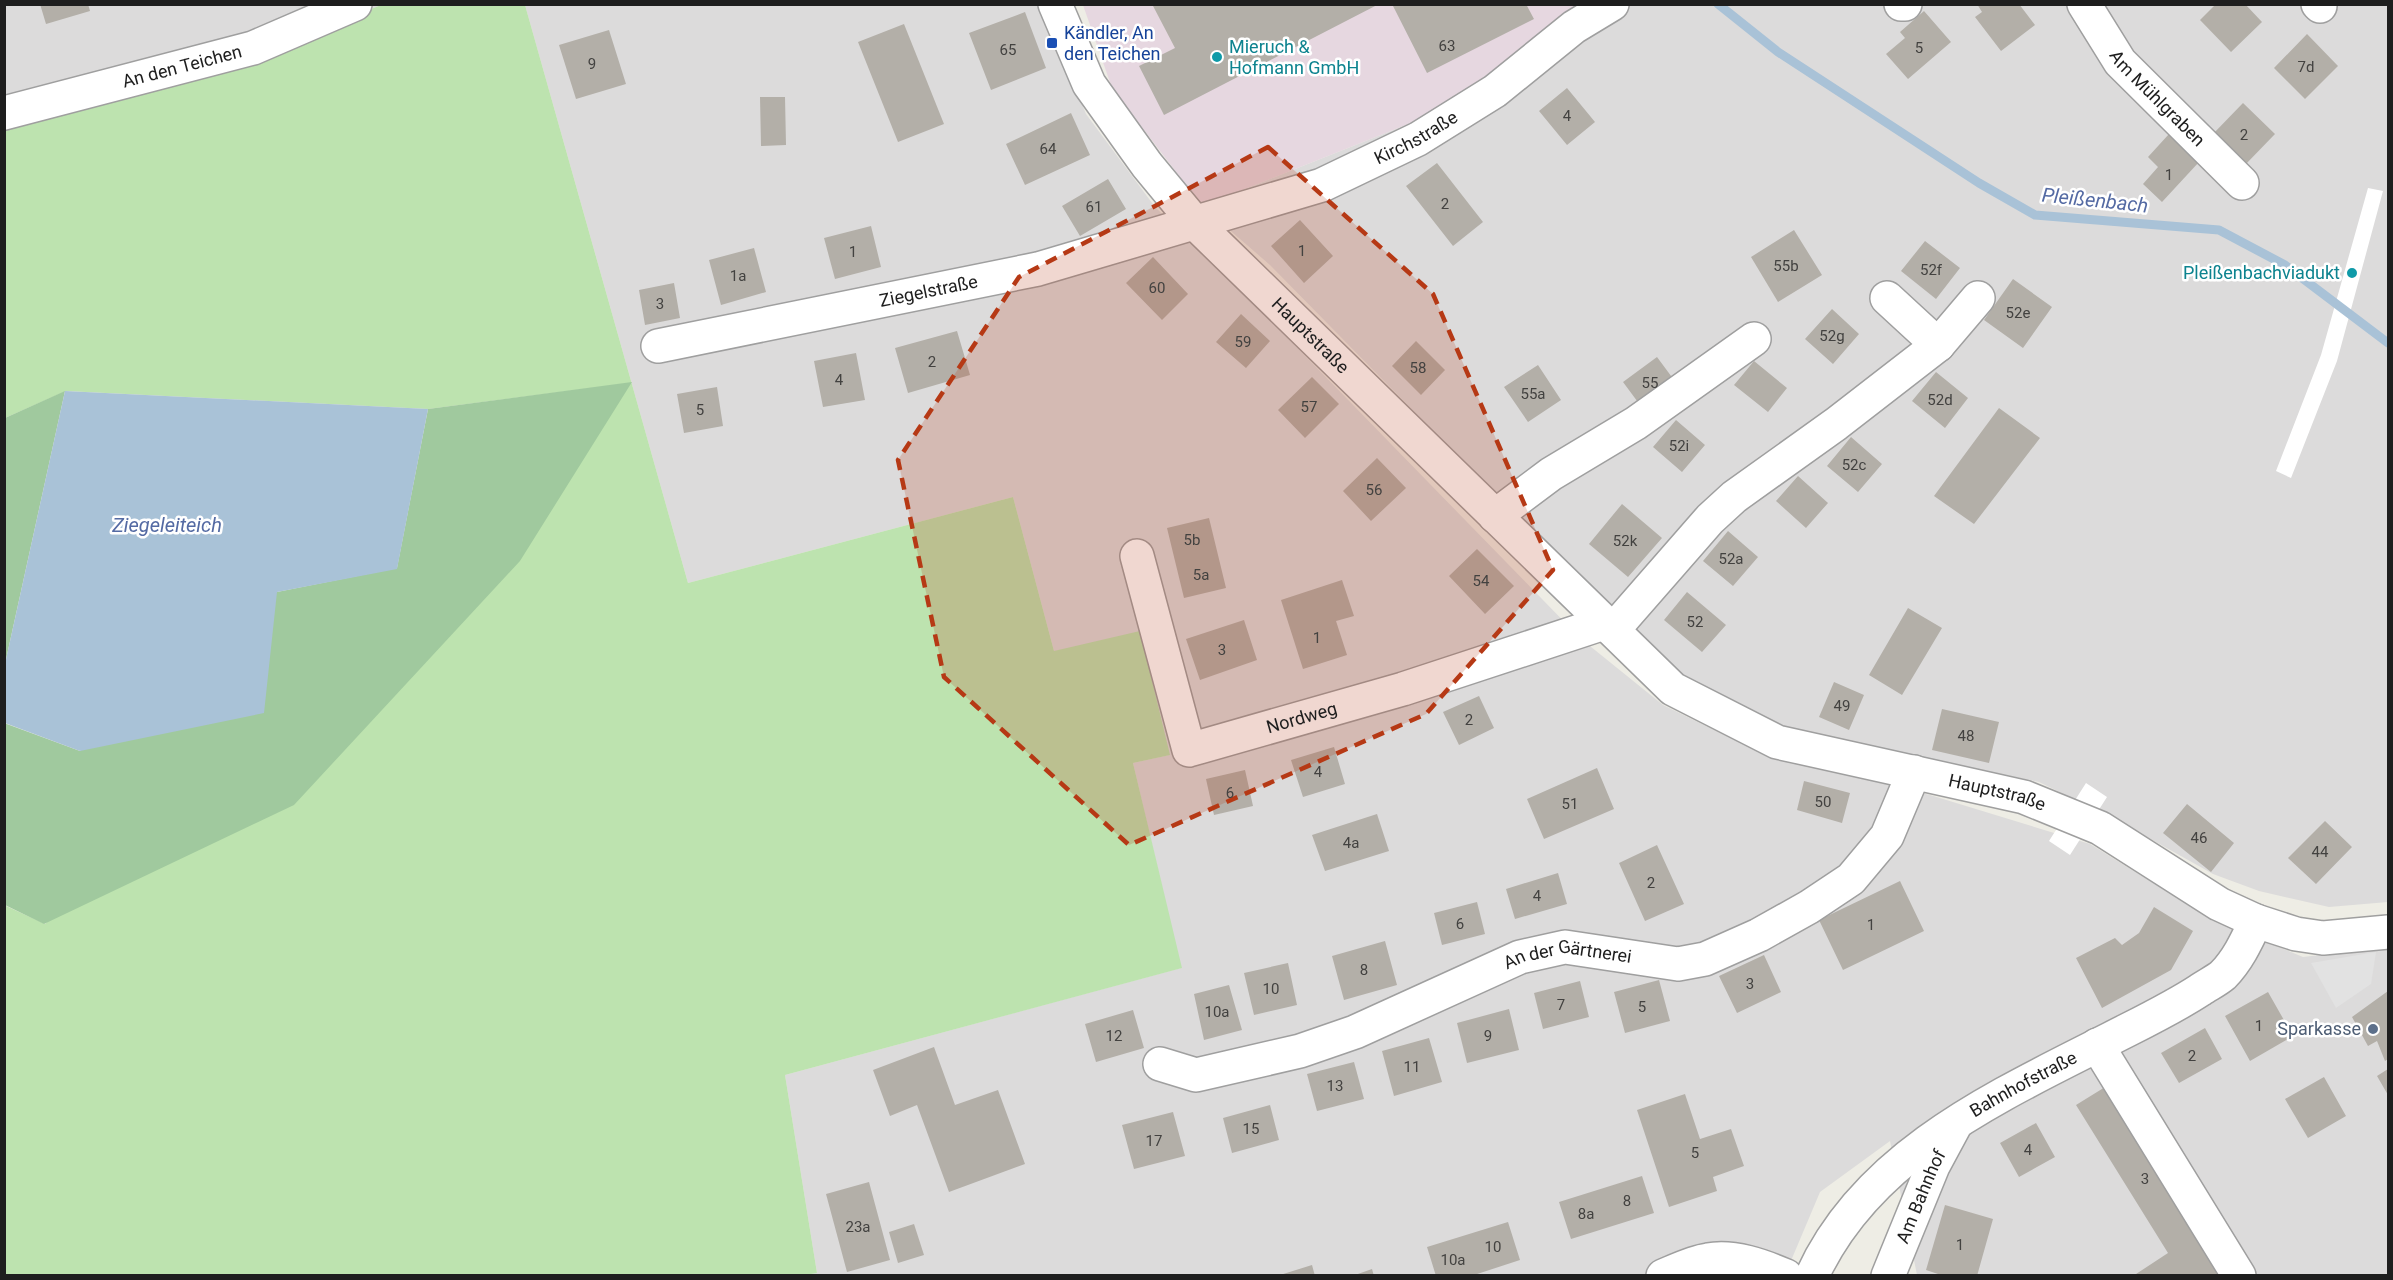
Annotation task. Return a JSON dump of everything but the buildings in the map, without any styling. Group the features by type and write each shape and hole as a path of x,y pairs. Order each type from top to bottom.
{"street":[{"name":"An den Teichen","path":"4,113 253,48 355,4"},
{"name":"Hauptstraße","path":"1055,4 1089,84 1148,165 1195,223 1673,689 1777,742 2024,797 2100,828 2219,904 2256,921 2296,934 2323,938 2388,932"},
{"name":"Kirchstraße","path":"1195,223 1322,185 1418,139 1495,91 1574,27 1612,4"},
{"name":"Am Mühlgraben","path":"2084,4 2120,62 2242,183"},
{"name":"Ziegelstraße","path":"658,346 1038,269 1195,223"},
{"path":"1887,298 1938,345"},
{"path":"1608,626 1734,497 1836,424 1938,345 1978,298"},
{"path":"1495,516 1551,474 1636,423 1755,339"},
{"name":"Nordweg","path":"1137,556 1189,750 1403,689 1608,626"},
{"name":"An der Gärtnerei","path":"1160,1065 1196,1075 1300,1052 1377,1023 1520,957 1565,947 1678,964 1705,959 1759,935 1809,907 1851,879 1887,836 1914,772"},
{"name":"Bahnhofstraße","path":"1812,1275 1825,1248 1867,1192 1938,1132 2097,1045 2187,999 2222,976 2241,951 2256,921"},
{"path":"2097,1045 2239,1275"},
{"name":"Am Bahnhof","path":"1888,1275 1933,1166 1958,1121"},
{"path":"1663,1275 1708,1268 1733,1260 1786,1275"}],"highlighted area":[{"path":"1268,147 1433,294 1553,570 1426,714 1129,845 944,677 898,460 1019,277"}],"shaded area":[{"path":"4,5 381,5 271,50 5,115"},
{"path":"525,5 1042,5 1086,114 1155,207 1239,288 1580,638 1663,705 1763,754 1930,795 2090,844 2213,920 2303,957 2388,947 2388,1275 1917,1275 1890,1141 1820,1192 1785,1275 799,1275 817,1273 785,1075 1181,968 1133,763 1169,755 1054,651 1013,497 688,583"},
{"path":"1083,5 1592,5 1431,115 1202,206 1112,88"},
{"path":"1592,5 2388,5 2388,902 2329,907 2259,891 2213,874 2115,819 2039,782 1773,725 1673,675 1270,265 1202,206 1431,115"},
{"path":"2376,952 2371,984 2336,1008 2311,963"}],"green space":[{"path":"381,5 525,5 688,583 1013,497 1054,651 1140,631 1170,755 1133,763 1182,968 785,1075 817,1273 799,1276 5,1275 4,905 45,924 631,383 428,409 66,391 5,418 5,115 271,50"},
{"path":"632,382 520,561 294,805 44,924 5,905 4,723 80,751 277,592 397,568 428,409"},
{"path":"65,391 5,664 5,418"}],"water":[{"name":"Ziegeleiteich","path":"65,391 428,409 397,569 277,592 264,713 80,751 5,723 5,664"}],"pier":[{"name":"Pleißenbachviadukt","path":"2368,188 2383,191 2337,361 2291,478 2276,471 2321,355"},
{"path":"2086,783 2107,797 2070,855 2049,841"}],"waterway":[{"name":"Pleißenbach","path":"1718,4 1778,52 1979,183 2035,215 2219,230 2285,265 2388,343"}],"place":[{"name":"Kändler, An den Teichen","path":"1052,43"},
{"name":"Mieruch & Hofmann GmbH","path":"1217,57"},
{"name":"Pleißenbachviadukt","path":"2352,273"},
{"name":"Sparkasse","path":"2373,1029"}]}
